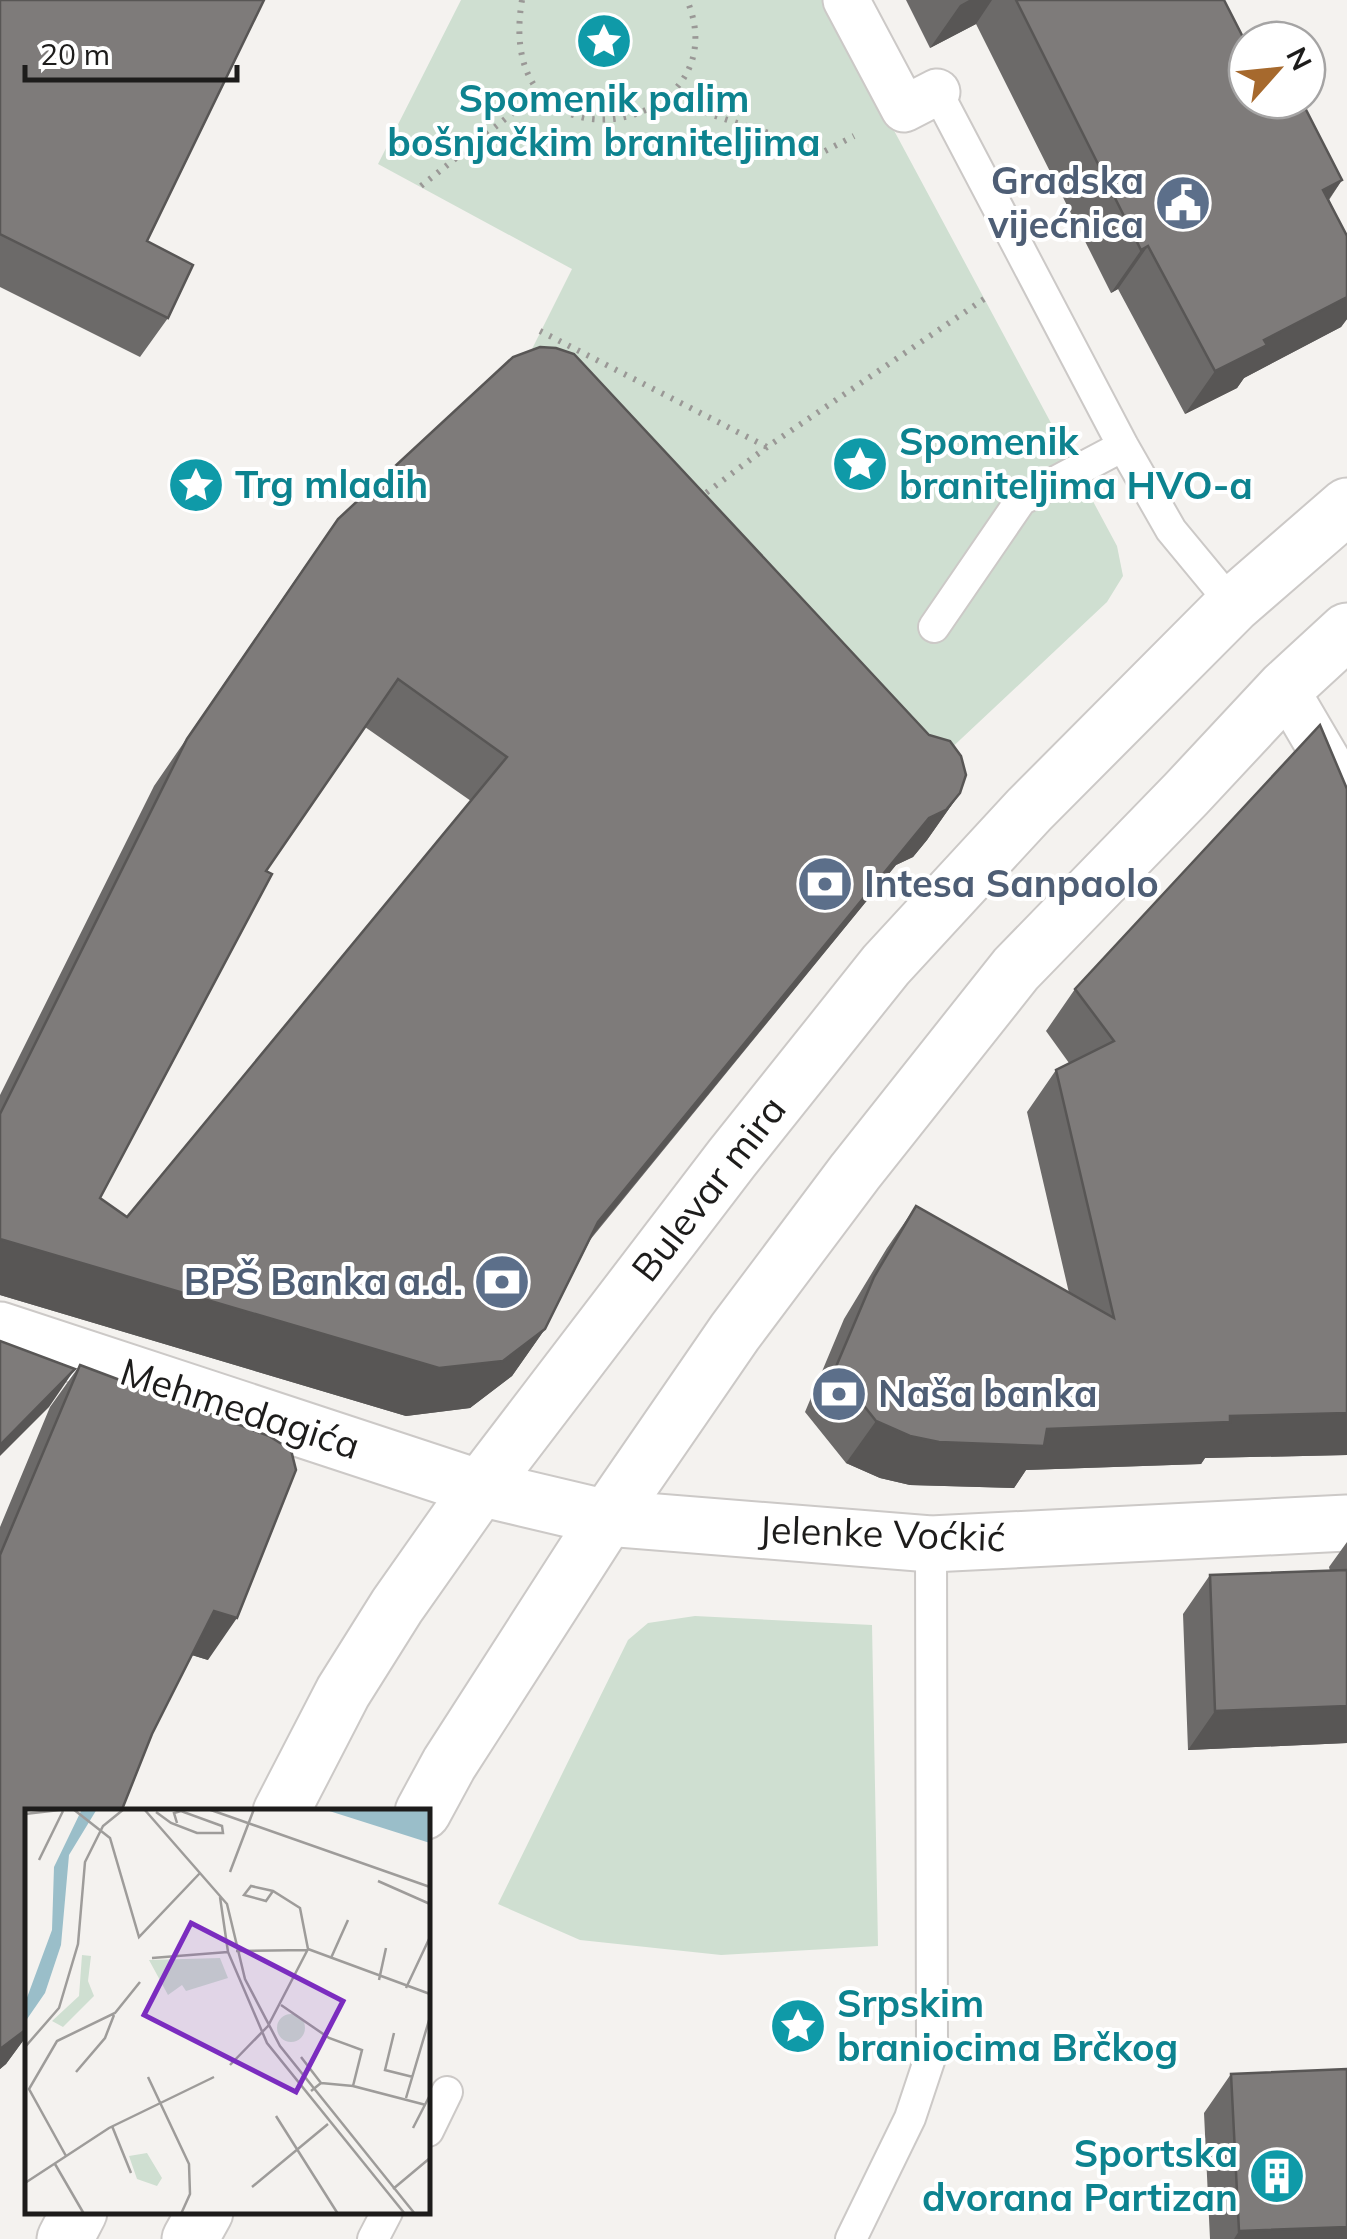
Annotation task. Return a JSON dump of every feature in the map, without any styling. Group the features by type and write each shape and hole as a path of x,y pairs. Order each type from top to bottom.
{"main road":[{"name":"Bulevar mira","path":"282,1809 332,1709 397,1606 480,1488 732,1158 886,965 1028,810 1233,605 1347,506"},
{"path":"425,1809 449,1764 607,1518 735,1332 856,1172 1016,969 1285,688 1347,631"},
{"name":"Mehmedagića","path":"0,1330 480,1488"},
{"name":"Jelenke Voćkić","path":"480,1488 607,1518 931,1544 1347,1523"},
{"path":"65,2239 78,2214"},
{"path":"190,2239 204,2214"}],"street":[{"path":"846,0 904,109 938,92"},
{"path":"1285,688 1347,794"}],"lane":[{"path":"938,92 1171,530 1233,605"},
{"path":"934,627 1020,500 1123,446"},
{"path":"851,2239 910,2118 932,2052 931,1544"},
{"path":"430,2127 447,2092"},
{"path":"373,2239 386,2214"}],"path":[{"path":"522,0 516,32 522,64 539,92 560,109 585,119 611,122 638,116 665,100 685,76 694,46 693,14 687,0"},
{"path":"421,186 539,92"},
{"path":"665,100 826,151 857,134"},
{"path":"696,500 766,447 985,298"},
{"path":"540,331 766,447"}],"green space":[{"path":"461,0 824,0 1117,546 1123,576 1107,602 929,769 531,351 572,269 378,164"},
{"path":"695,1616 872,1625 878,1946 721,1955 580,1940 498,1904 628,1640 648,1623"}],"building":[{"path":"0,0 264,0 147,241 193,265 168,318 0,234"},
{"name":"Gradska vijećnica","path":"1016,0 1224,0 1234,20 1227,20 1227,120 1311,120 1342,180 1323,190 1347,236 1347,297 1264,340 1267,345 1215,371 1148,246 1141,250"},
{"path":"540,347 574,354 929,735 950,741 961,756 966,775 960,793 946,810 929,818 598,1222 545,1329 503,1361 439,1368 0,1239 0,1114 187,739 338,519 513,357","holes":["398,679 507,757 127,1217 100,1198 272,874 266,871"]},
{"path":"1320,725 1347,789 1347,1413 1230,1416 1230,1422 1047,1429 1044,1446 939,1442 910,1436 876,1421 835,1369 874,1277 916,1206 1114,1318 1056,1070 1114,1041 1075,989"},
{"path":"0,1341 75,1369 0,1445"},
{"path":"80,1365 269,1436 291,1450 296,1470 237,1618 214,1611 152,1734 122,1809 25,1809 25,2030 0,2049 0,1555"},
{"path":"1347,1570 1347,1706 1215,1711 1210,1575"},
{"name":"Sportska dvorana Partizan","path":"1347,2069 1347,2227 1239,2231 1231,2074"}],"place":[{"name":"Spomenik palim bošnjačkim braniteljima","path":"604,41"},
{"name":"Gradska vijećnica","path":"1183,203"},
{"name":"Spomenik braniteljima HVO-a","path":"860,464"},
{"name":"Trg mladih","path":"196,485"},
{"name":"Intesa Sanpaolo","path":"825,884"},
{"name":"BPŠ Banka a.d.","path":"502,1282"},
{"name":"Naša banka","path":"839,1394"},
{"name":"Srpskim braniocima Brčkog","path":"798,2026"},
{"name":"Sportska dvorana Partizan","path":"1277,2176"}]}
